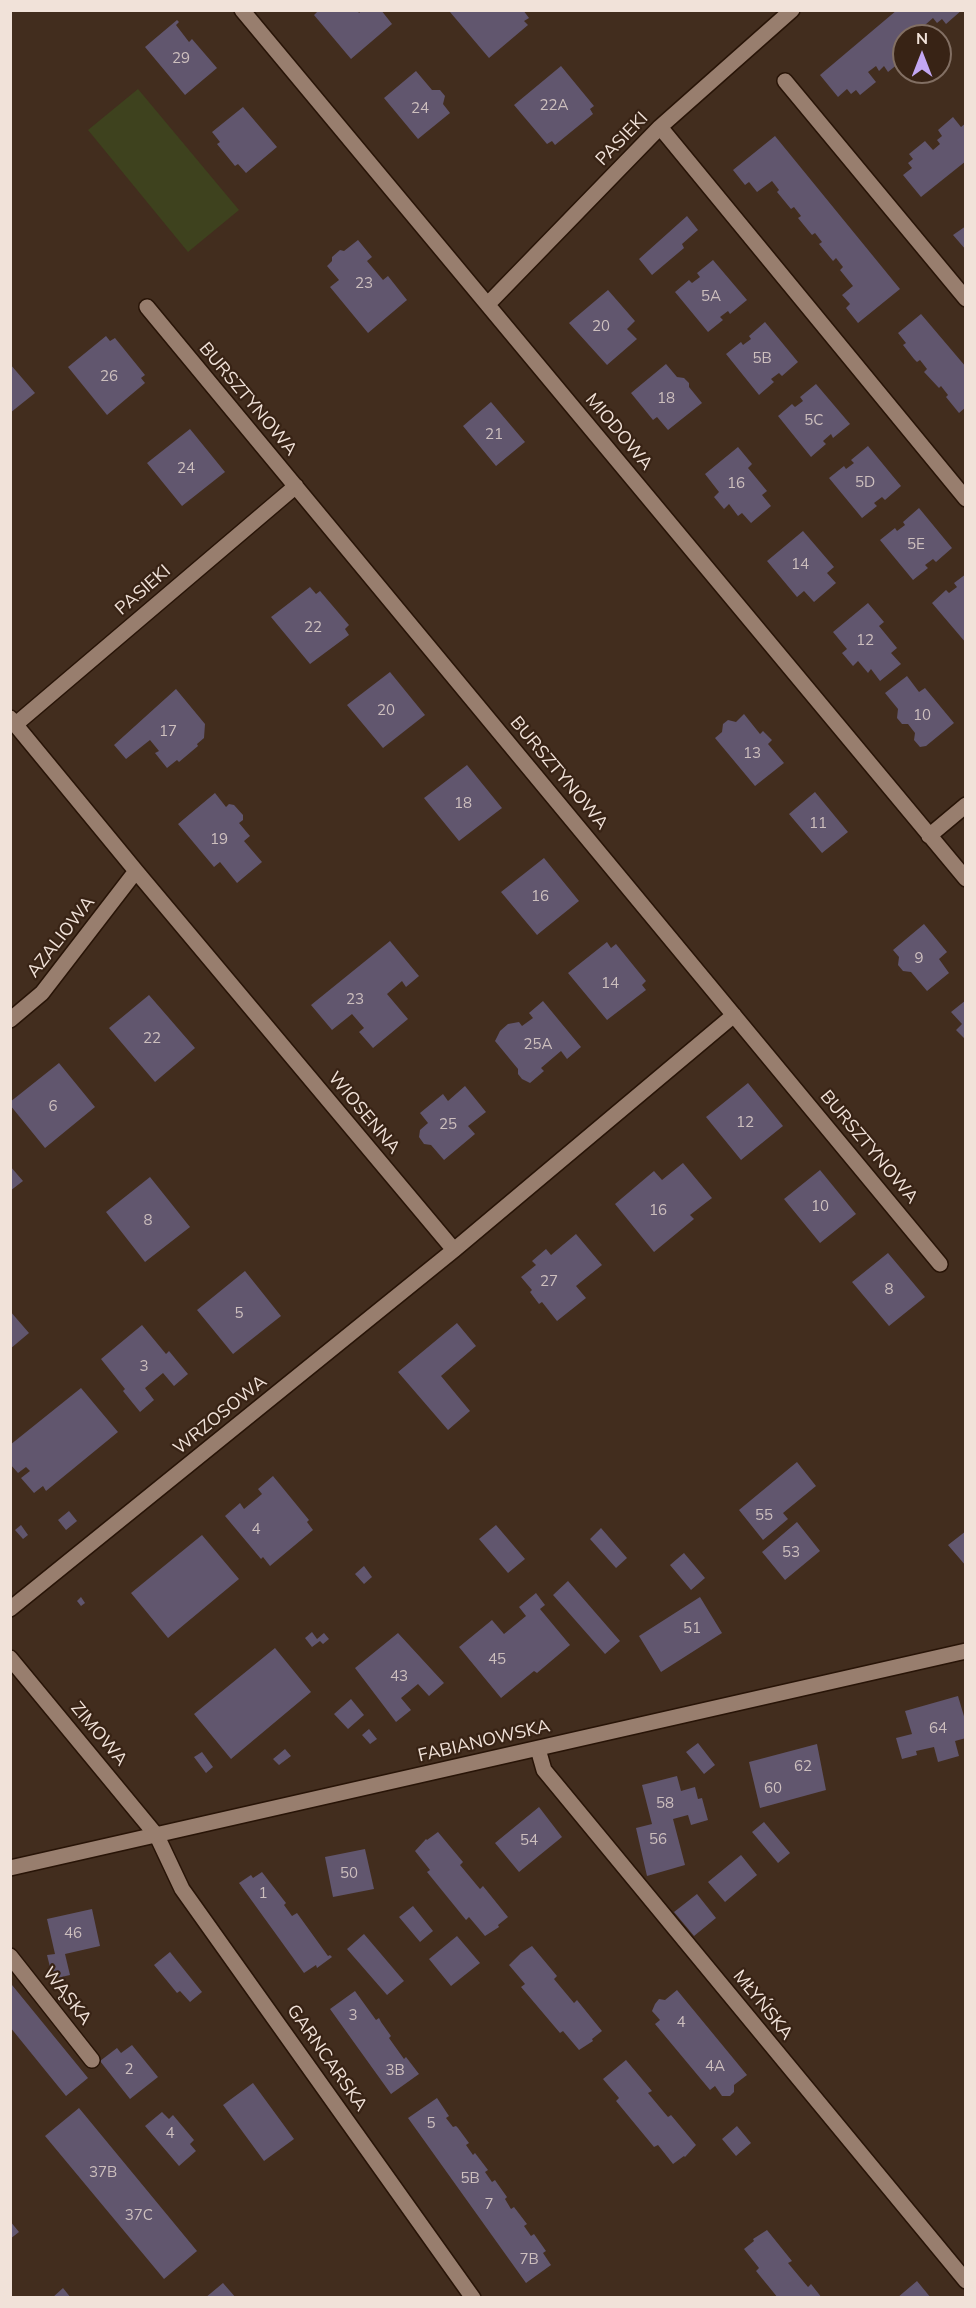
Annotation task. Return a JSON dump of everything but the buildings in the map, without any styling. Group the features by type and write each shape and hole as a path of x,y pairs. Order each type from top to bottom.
{"street":[{"name":"MIODOWA","path":"242,10 966,879"},
{"name":"PASIEKI","path":"488,304 660,127 792,10"},
{"path":"785,81 966,299"},
{"path":"660,127 966,499"},
{"name":"BURSZTYNOWA","path":"147,306 940,1264"},
{"name":"PASIEKI","path":"13,721 296,486"},
{"name":"WIOSENNA","path":"13,721 454,1251"},
{"path":"928,836 966,805"},
{"name":"AZALIOWA","path":"10,1020 42,993 136,871"},
{"path":"454,1251 734,1015"},
{"name":"WRZOSOWA","path":"10,1609 454,1251"},
{"name":"FABIANOWSKA","path":"10,1869 966,1651"},
{"name":"ZIMOWA","path":"10,1658 157,1836"},
{"name":"MŁYŃSKA","path":"538,1749 544,1770 966,2281"},
{"name":"GARNCARSKA","path":"157,1836 182,1889 473,2298"},
{"name":"WĄSKA","path":"10,1956 93,2060"}],"green space":[{"path":"138,89 239,210 188,252 88,130"}]}
